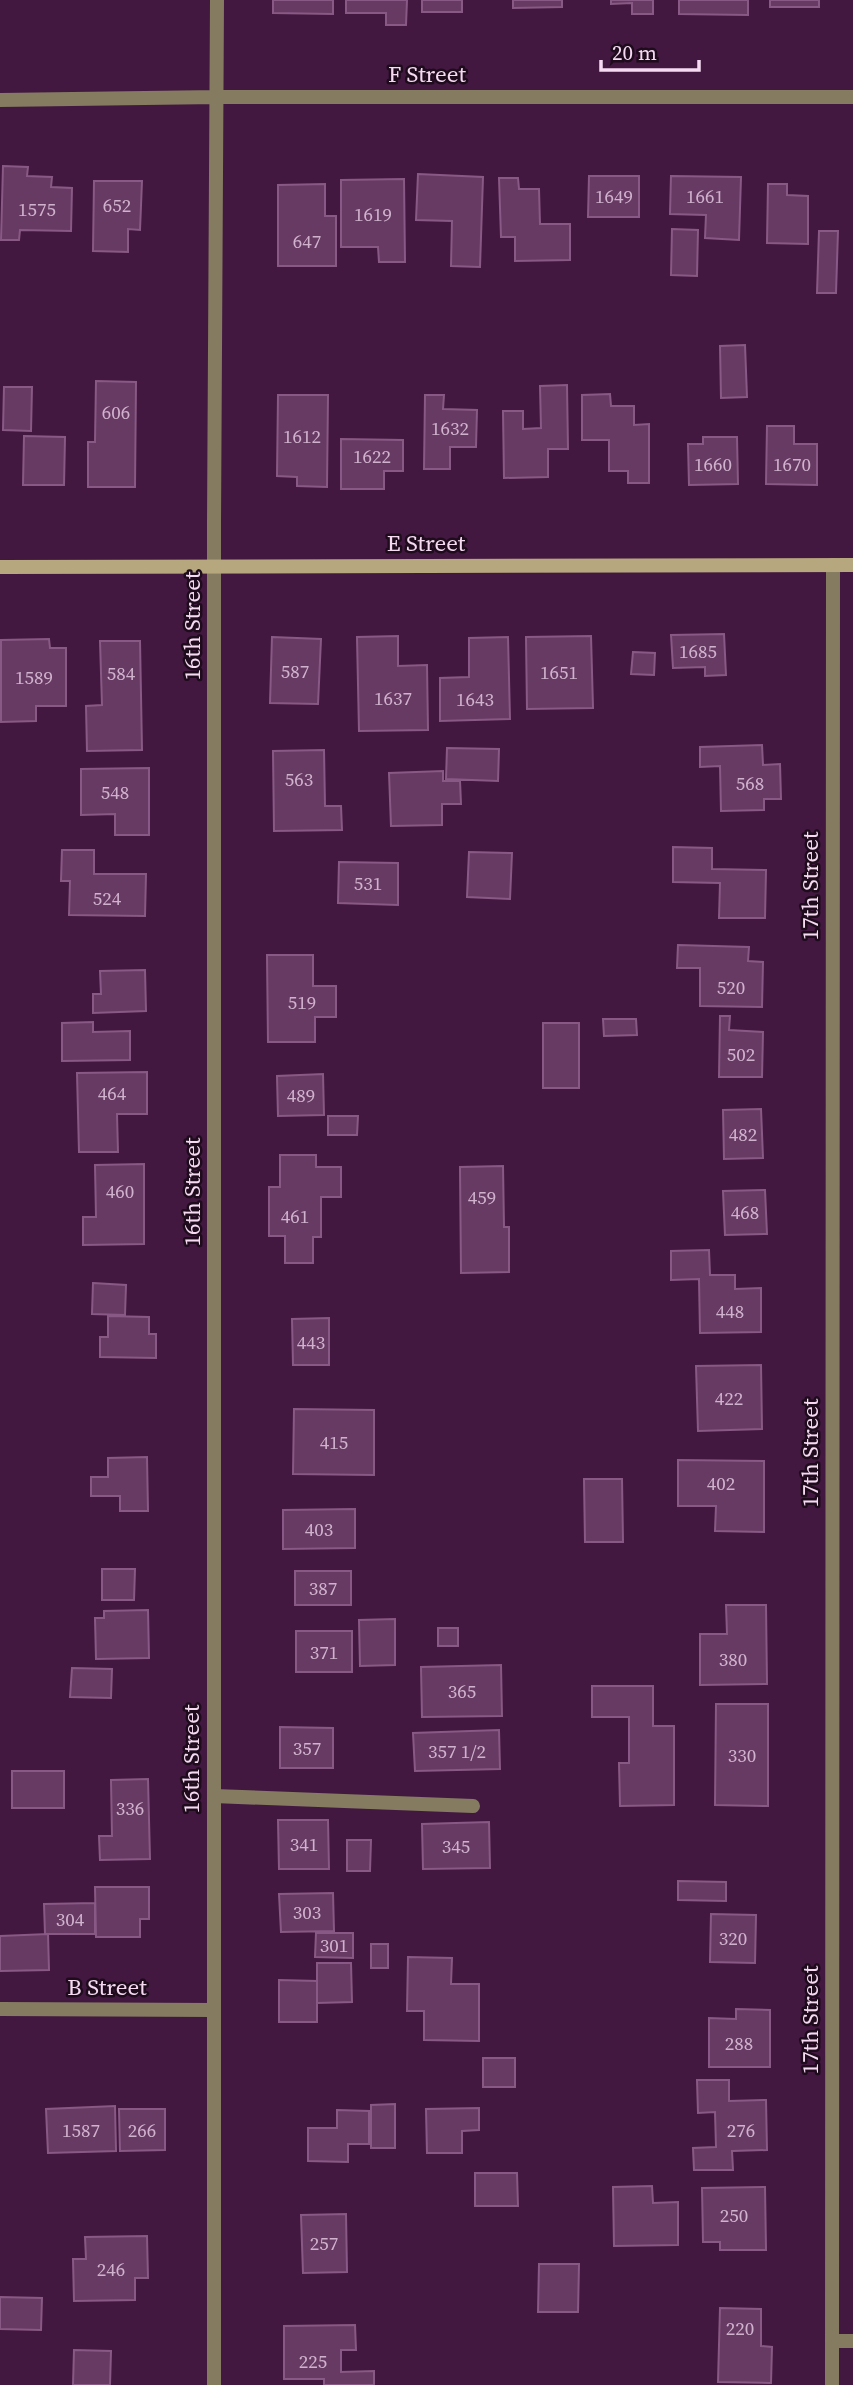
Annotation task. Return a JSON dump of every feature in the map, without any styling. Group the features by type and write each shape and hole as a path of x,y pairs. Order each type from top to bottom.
{"street":[{"name":"16th Street","path":"214,2385 214,566 217,0"},
{"name":"F Street","path":"0,100 217,97 853,97"},
{"name":"17th Street","path":"832,2385 833,565"},
{"name":"E Street","path":"0,567 853,565"},
{"path":"214,1796 473,1806"},
{"name":"B Street","path":"0,2009 214,2010"},
{"path":"832,2341 853,2341"}],"building":[{"path":"273,0 333,0 333,14 273,13"},
{"path":"346,0 407,0 406,25 386,25 386,13 346,13"},
{"path":"422,0 462,0 462,12 422,12"},
{"path":"513,0 562,0 562,7 513,8"},
{"path":"611,0 653,0 653,14 632,14 632,3 611,4"},
{"path":"679,0 748,0 748,15 679,14"},
{"path":"770,0 819,0 819,7 770,7"},
{"path":"3,166 28,167 27,176 52,177 51,187 72,188 71,231 20,230 19,240 1,240"},
{"path":"418,174 483,177 480,267 451,266 452,221 416,220"},
{"path":"589,176 639,176 639,217 588,217"},
{"path":"671,176 741,177 739,240 705,238 706,215 670,214"},
{"path":"499,178 518,178 519,189 539,189 540,224 570,224 570,260 515,261 515,237 501,237"},
{"path":"404,179 405,262 379,262 378,247 341,247 341,180"},
{"path":"94,181 142,181 140,230 128,229 128,252 93,251"},
{"path":"325,184 325,216 336,216 336,266 278,266 278,185"},
{"path":"768,184 787,184 787,195 808,196 808,244 767,243"},
{"path":"672,229 698,230 697,276 671,275"},
{"path":"819,231 838,231 836,293 817,293"},
{"path":"745,345 747,397 721,398 720,346"},
{"path":"96,381 136,382 135,487 88,487 88,442 95,442"},
{"path":"567,385 568,449 548,449 548,477 504,478 503,411 523,411 523,429 541,428 540,386"},
{"path":"4,387 32,387 31,431 3,430"},
{"path":"610,394 611,406 634,406 634,425 649,424 649,483 628,483 628,471 609,471 609,440 582,440 582,395"},
{"path":"278,395 328,395 327,487 297,486 297,477 277,476"},
{"path":"425,395 444,395 443,409 477,410 476,447 450,447 450,469 424,469"},
{"path":"767,426 794,426 794,444 817,444 817,485 766,484"},
{"path":"24,436 65,437 64,485 23,485"},
{"path":"703,437 737,437 738,484 689,485 688,444 703,444"},
{"path":"341,439 403,440 403,471 384,471 384,489 341,489"},
{"path":"724,634 726,675 705,676 705,667 673,668 671,635"},
{"path":"398,636 398,666 427,665 428,730 359,731 357,637"},
{"path":"591,636 593,708 527,709 526,637"},
{"path":"272,637 321,639 318,704 270,703"},
{"path":"508,637 510,719 440,721 440,678 469,677 469,638"},
{"path":"49,639 50,648 66,648 66,706 36,706 36,721 1,722 1,640"},
{"path":"100,641 140,641 142,750 87,751 86,706 102,705"},
{"path":"633,652 655,653 654,675 631,674"},
{"path":"762,745 763,765 780,764 781,799 764,799 764,810 721,811 720,766 700,767 700,747"},
{"path":"447,748 499,749 498,781 446,779"},
{"path":"324,750 325,806 341,806 342,830 274,831 273,751"},
{"path":"149,768 149,835 115,835 115,814 81,815 81,769"},
{"path":"443,771 443,781 460,781 461,804 442,804 442,825 391,826 389,773"},
{"path":"673,847 712,848 712,869 766,870 765,918 719,918 720,883 673,882"},
{"path":"62,850 94,850 94,874 146,874 145,916 69,915 70,881 61,881"},
{"path":"469,852 512,853 510,899 467,897"},
{"path":"339,862 398,863 398,905 338,903"},
{"path":"678,945 749,947 748,961 763,962 762,1007 700,1006 700,968 677,968"},
{"path":"267,955 313,955 313,986 336,986 336,1017 315,1017 315,1042 268,1042"},
{"path":"145,970 146,1011 93,1013 93,994 101,994 100,971"},
{"path":"720,1016 730,1016 729,1030 763,1032 762,1077 719,1077"},
{"path":"603,1019 636,1019 637,1035 604,1036"},
{"path":"93,1022 93,1032 130,1031 130,1060 62,1061 62,1023"},
{"path":"543,1023 579,1023 579,1088 543,1088"},
{"path":"147,1072 147,1114 117,1114 118,1152 79,1152 77,1073"},
{"path":"323,1074 324,1115 278,1116 277,1076"},
{"path":"761,1109 763,1158 724,1159 723,1110"},
{"path":"328,1116 358,1116 357,1135 328,1135"},
{"path":"280,1155 316,1155 316,1167 341,1167 341,1197 321,1197 321,1237 313,1237 313,1263 285,1263 285,1236 269,1236 269,1187 280,1187"},
{"path":"144,1164 144,1244 83,1245 83,1217 96,1217 95,1165"},
{"path":"503,1166 504,1227 509,1227 509,1272 461,1273 460,1167"},
{"path":"765,1190 767,1234 725,1235 723,1191"},
{"path":"709,1250 710,1275 735,1275 735,1289 761,1288 761,1332 700,1333 699,1279 671,1280 671,1251"},
{"path":"93,1283 126,1285 125,1315 92,1314"},
{"path":"108,1316 149,1317 149,1334 156,1334 156,1358 100,1357 100,1337 108,1337"},
{"path":"329,1318 329,1365 293,1365 292,1319"},
{"path":"761,1365 762,1429 698,1431 696,1366"},
{"path":"294,1409 374,1410 374,1475 293,1474"},
{"path":"147,1457 148,1511 120,1511 120,1496 91,1496 91,1477 108,1477 108,1458"},
{"path":"678,1460 764,1461 764,1532 715,1531 716,1506 678,1506"},
{"path":"584,1479 622,1479 623,1542 585,1542"},
{"path":"355,1509 355,1548 283,1549 283,1510"},
{"path":"102,1569 135,1569 134,1600 102,1600"},
{"path":"295,1571 351,1571 351,1605 295,1605"},
{"path":"726,1605 766,1605 767,1684 700,1685 700,1634 727,1634"},
{"path":"148,1610 149,1658 96,1659 95,1618 104,1618 104,1611"},
{"path":"395,1619 395,1665 360,1666 359,1620"},
{"path":"438,1628 458,1628 458,1646 438,1646"},
{"path":"296,1631 352,1631 352,1672 296,1672"},
{"path":"501,1665 502,1716 422,1717 421,1667"},
{"path":"72,1668 112,1669 111,1698 70,1697"},
{"path":"592,1686 653,1686 653,1726 674,1726 674,1805 620,1806 619,1763 629,1763 629,1717 592,1717"},
{"path":"716,1704 768,1704 768,1806 715,1805"},
{"path":"280,1727 333,1728 333,1768 280,1768"},
{"path":"499,1730 500,1769 415,1771 413,1733"},
{"path":"12,1771 64,1771 64,1808 12,1808"},
{"path":"148,1779 150,1859 100,1860 99,1836 112,1836 111,1780"},
{"path":"278,1820 328,1820 329,1869 279,1869"},
{"path":"489,1822 490,1868 423,1869 422,1824"},
{"path":"347,1840 371,1840 370,1871 347,1871"},
{"path":"678,1881 726,1882 726,1901 678,1900"},
{"path":"95,1887 149,1887 149,1919 140,1919 140,1937 96,1937"},
{"path":"333,1893 334,1931 281,1932 279,1894"},
{"path":"95,1903 95,1934 45,1934 44,1904"},
{"path":"711,1914 756,1915 755,1963 710,1962"},
{"path":"316,1933 353,1933 353,1958 315,1957"},
{"path":"48,1934 49,1970 0,1971 0,1936"},
{"path":"371,1944 388,1944 388,1968 371,1968"},
{"path":"408,1957 452,1958 451,1984 479,1984 479,2041 424,2040 424,2011 407,2011"},
{"path":"317,1963 351,1963 352,2002 317,2003"},
{"path":"279,1980 317,1981 317,2022 279,2022"},
{"path":"736,2009 770,2010 770,2067 709,2067 709,2018 736,2019"},
{"path":"483,2058 515,2058 515,2087 483,2087"},
{"path":"697,2080 729,2080 729,2101 766,2100 767,2150 732,2151 733,2170 694,2170 693,2148 716,2147 715,2112 698,2113"},
{"path":"395,2104 395,2148 371,2148 371,2105"},
{"path":"115,2106 116,2151 48,2153 46,2109"},
{"path":"479,2108 479,2130 462,2131 462,2153 427,2153 426,2109"},
{"path":"119,2109 165,2109 165,2150 120,2151"},
{"path":"337,2110 369,2111 369,2144 348,2144 348,2162 308,2161 308,2128 337,2128"},
{"path":"475,2173 517,2173 518,2206 475,2206"},
{"path":"652,2186 653,2203 678,2202 678,2245 614,2246 613,2187"},
{"path":"765,2187 766,2250 720,2250 720,2242 703,2242 702,2188"},
{"path":"346,2214 347,2272 303,2273 301,2215"},
{"path":"147,2236 148,2278 135,2278 135,2300 74,2301 73,2259 86,2259 85,2237"},
{"path":"539,2264 579,2264 578,2312 538,2312"},
{"path":"0,2297 42,2298 41,2330 0,2329"},
{"path":"720,2308 761,2309 761,2346 772,2347 771,2383 718,2382"},
{"path":"355,2325 356,2350 341,2350 341,2372 374,2371 374,2385 324,2385 324,2379 284,2379 284,2326"},
{"path":"74,2350 111,2351 110,2385 73,2385"}]}
